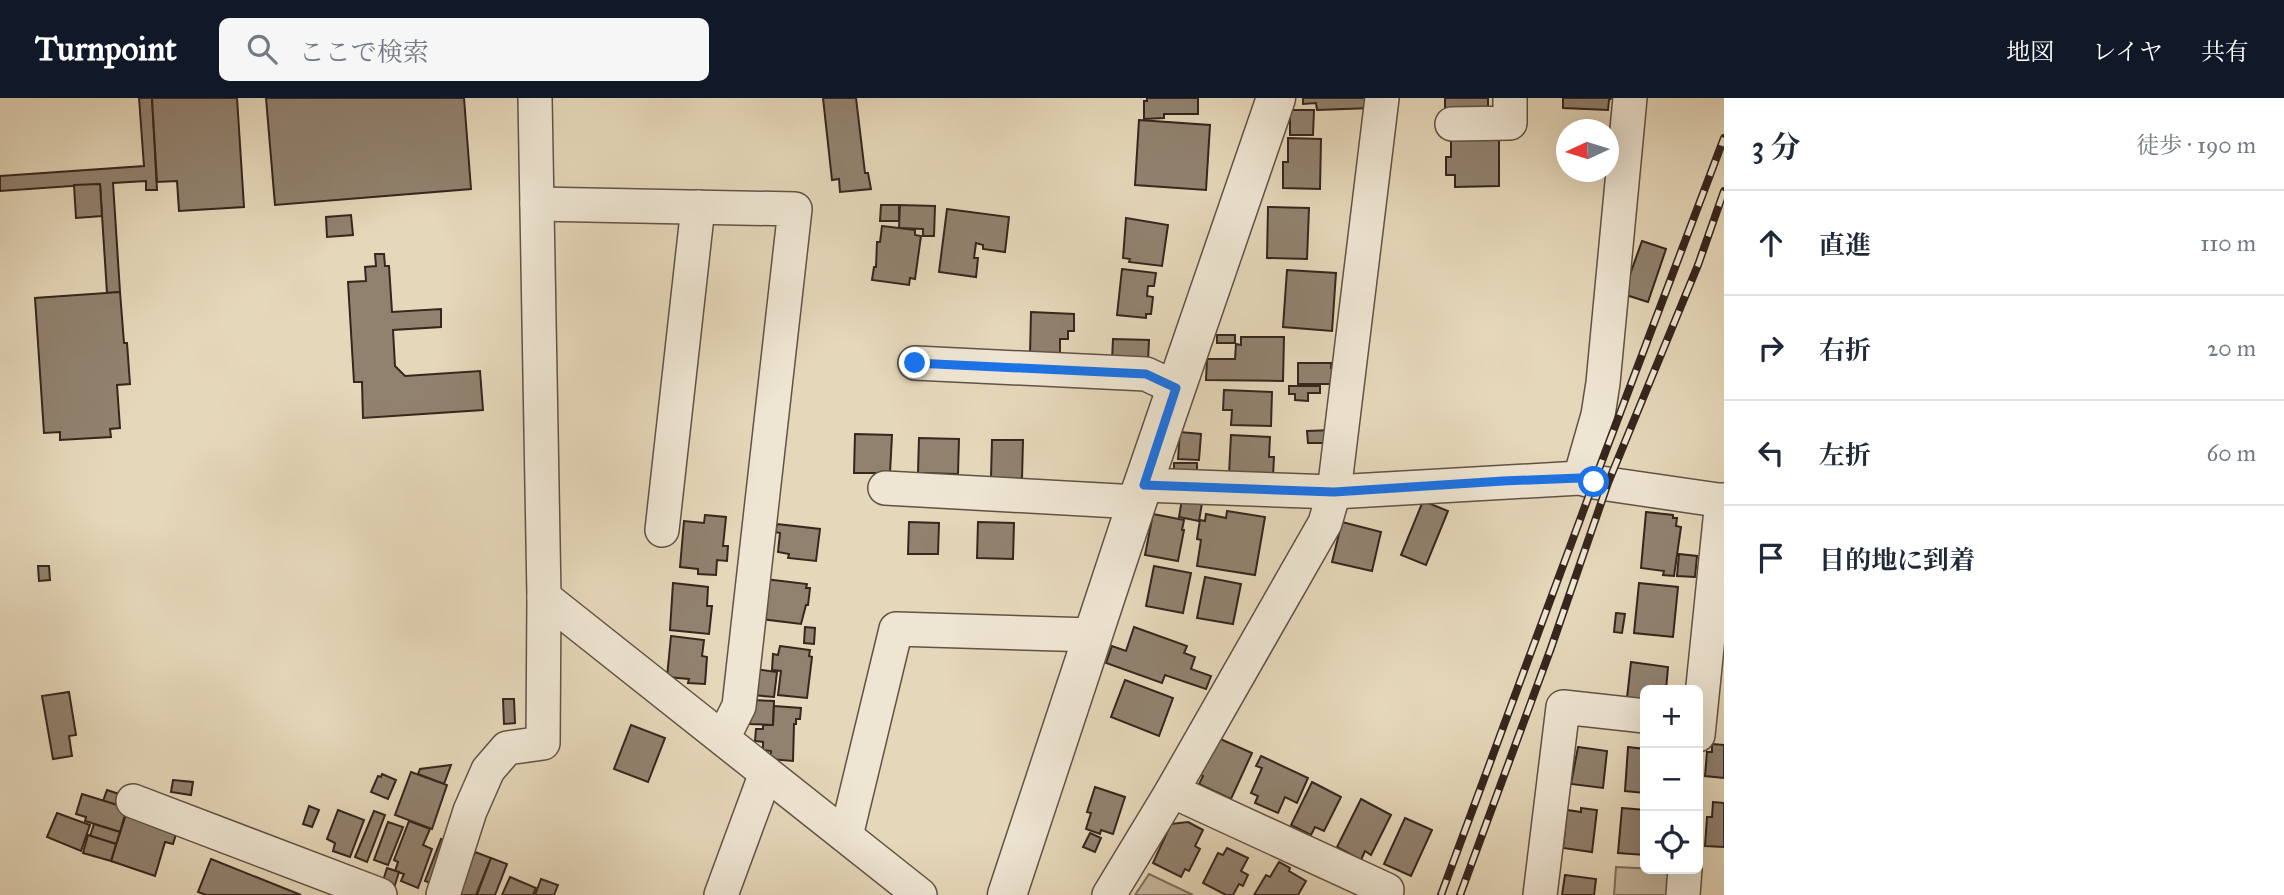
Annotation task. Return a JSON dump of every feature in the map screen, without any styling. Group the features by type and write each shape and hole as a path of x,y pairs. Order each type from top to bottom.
{"street":[{"path":"443,895 470,811 488,769 507,748 543,743 544,597 536,98"},
{"path":"1007,895 1276,98"},
{"path":"1109,895 1172,791 1325,523 1334,492 1382,98"},
{"path":"1452,124 1510,123 1510,98"},
{"path":"1580,478 1598,415 1603,383 1630,98"},
{"path":"537,204 795,209 739,706 723,738"},
{"path":"662,530 698,207"},
{"path":"915,363 1146,374 1176,388"},
{"path":"885,488 1141,494 1334,492 1580,478 1723,500 1703,685"},
{"path":"544,597 920,895"},
{"path":"846,836 896,629 1093,635"},
{"path":"1540,895 1563,707 1640,715"},
{"path":"721,895 766,773"},
{"path":"1172,791 1387,890"},
{"path":"133,801 380,895"},
{"path":"1683,895 1685,874"}],"shaded area":[{"path":"1616,867 1640,868 1640,874 1677,874 1675,895 1614,895"},
{"path":"1149,874 1193,895 1135,895"}],"building":[{"path":"139,98 152,98 157,190 146,190 146,181 113,183 120,292 107,293 100,184 0,191 0,176 144,166"},
{"path":"152,98 237,98 244,207 179,211 177,181 157,182"},
{"path":"266,98 464,98 471,189 275,205"},
{"path":"823,98 856,98 865,173 868,173 871,189 840,192 839,179 832,180"},
{"path":"1147,98 1198,98 1198,114 1164,114 1164,118 1144,119 1144,101 1147,101"},
{"path":"1303,98 1372,98 1372,108 1317,110 1316,103 1303,104"},
{"path":"1445,98 1488,98 1488,108 1445,108"},
{"path":"1563,98 1612,98 1609,100 1608,110 1563,108"},
{"path":"1290,110 1314,110 1313,135 1290,135"},
{"path":"1139,120 1210,125 1206,190 1135,185"},
{"path":"1288,138 1321,139 1320,189 1283,188 1283,162 1288,162"},
{"path":"1451,138 1499,138 1499,186 1455,187 1455,175 1446,175 1446,157 1451,157"},
{"path":"100,184 102,216 76,218 74,185"},
{"path":"881,205 899,205 899,221 880,221"},
{"path":"900,205 935,206 934,236 923,236 923,229 899,228"},
{"path":"1268,207 1309,208 1307,259 1267,258"},
{"path":"947,209 1009,217 1005,252 983,249 983,245 976,243 976,277 939,272"},
{"path":"351,215 353,235 327,237 326,217"},
{"path":"1126,218 1168,225 1162,266 1129,262 1130,259 1123,258"},
{"path":"882,226 915,230 915,235 921,236 915,279 910,278 909,285 872,280"},
{"path":"1642,241 1666,249 1648,302 1623,294"},
{"path":"375,254 384,254 385,266 389,266 392,312 441,309 441,327 393,330 395,366 405,376 480,371 483,410 363,418 362,382 354,382 348,282 366,281 365,267 376,266"},
{"path":"1122,269 1156,273 1154,286 1148,286 1147,296 1153,297 1151,314 1146,314 1146,318 1117,315"},
{"path":"1287,270 1336,273 1332,331 1283,327"},
{"path":"120,292 130,384 117,385 120,428 110,429 111,437 60,440 60,432 44,433 35,298"},
{"path":"1031,312 1074,314 1074,331 1068,331 1068,339 1060,339 1060,355 1030,354"},
{"path":"1217,335 1235,335 1235,343 1217,343"},
{"path":"1241,337 1284,337 1283,381 1206,380 1207,359 1235,359 1236,344 1241,345"},
{"path":"1113,339 1149,340 1148,361 1112,360"},
{"path":"1298,363 1331,363 1331,368 1336,368 1337,384 1298,384"},
{"path":"1289,386 1320,386 1320,393 1308,393 1308,401 1295,400 1295,394 1289,394"},
{"path":"1224,390 1272,392 1271,426 1231,425 1232,410 1223,410"},
{"path":"1333,430 1333,443 1308,443 1307,431"},
{"path":"1180,432 1201,434 1199,460 1178,459"},
{"path":"855,434 892,435 890,473 854,473"},
{"path":"1231,435 1270,437 1269,457 1274,457 1273,476 1229,474"},
{"path":"919,438 959,439 958,474 918,473"},
{"path":"992,440 1023,440 1022,479 991,478"},
{"path":"1174,463 1197,463 1197,472 1174,472"},
{"path":"1182,499 1202,503 1199,521 1179,517"},
{"path":"1423,501 1448,511 1426,565 1401,555"},
{"path":"1227,511 1265,517 1255,575 1197,566 1201,540 1197,539 1200,520 1205,521 1206,514 1226,518"},
{"path":"1646,512 1673,515 1673,518 1677,518 1676,526 1681,527 1674,576 1663,575 1664,571 1641,568"},
{"path":"1153,514 1184,520 1178,561 1145,555"},
{"path":"705,515 726,517 723,546 728,546 727,561 717,560 716,575 698,574 698,569 680,567 684,521 704,523"},
{"path":"909,522 939,523 938,554 908,554"},
{"path":"978,522 1014,523 1013,559 977,558"},
{"path":"1342,522 1381,532 1372,571 1332,562"},
{"path":"777,524 820,529 816,561 788,558 789,554 778,552 780,533 775,532"},
{"path":"1679,554 1697,556 1695,577 1677,576"},
{"path":"38,566 49,566 50,580 39,581"},
{"path":"1154,566 1191,573 1183,613 1146,606"},
{"path":"1205,577 1241,584 1233,624 1197,618"},
{"path":"765,579 807,584 806,588 810,588 808,605 801,624 761,619"},
{"path":"673,583 708,587 707,606 712,606 709,634 670,630"},
{"path":"1639,583 1678,587 1673,637 1634,633"},
{"path":"1616,613 1625,614 1622,633 1614,632"},
{"path":"805,627 815,628 814,644 804,643"},
{"path":"1134,627 1187,646 1184,653 1195,657 1191,669 1211,676 1206,689 1165,675 1162,683 1106,663 1112,646 1126,651"},
{"path":"671,636 704,640 702,656 707,657 705,684 667,677"},
{"path":"780,646 810,650 809,656 812,657 807,698 778,695 781,671 772,670 773,654 778,655"},
{"path":"1631,662 1668,667 1666,685 1640,685 1640,699 1627,698"},
{"path":"755,669 777,672 774,697 752,695"},
{"path":"1125,680 1173,698 1159,736 1111,717"},
{"path":"69,692 76,735 69,736 72,756 53,759 42,696"},
{"path":"503,699 514,699 515,723 504,724"},
{"path":"751,700 774,701 773,725 750,724"},
{"path":"774,706 801,708 800,719 796,719 794,724 793,761 770,759 771,751 763,750 763,742 755,741 756,729 763,729 763,725 773,725"},
{"path":"631,725 665,738 648,782 614,769"},
{"path":"1218,738 1252,753 1231,799 1199,784 1203,776 1198,774"},
{"path":"1712,744 1724,745 1724,778 1705,776 1707,752 1712,752"},
{"path":"1578,747 1607,751 1603,788 1571,784"},
{"path":"1628,747 1640,748 1640,792 1625,791"},
{"path":"1261,756 1308,778 1297,803 1285,797 1278,813 1255,803 1258,796 1251,793 1262,768 1256,766"},
{"path":"451,765 444,784 418,774 420,769"},
{"path":"411,772 447,785 432,829 395,815"},
{"path":"382,774 396,780 388,799 371,792 378,776 381,777"},
{"path":"173,780 193,782 191,795 171,792"},
{"path":"1312,782 1341,797 1324,831 1315,827 1311,835 1291,825"},
{"path":"1095,787 1125,797 1113,834 1101,830 1100,834 1086,829 1091,813 1087,812"},
{"path":"107,790 122,795 119,806 103,801"},
{"path":"82,794 127,808 120,832 85,821 86,817 76,814"},
{"path":"1361,799 1391,815 1371,855 1365,851 1361,860 1337,847"},
{"path":"1713,802 1724,803 1724,847 1705,846 1707,817 1712,817"},
{"path":"309,806 319,810 312,827 303,824"},
{"path":"1581,808 1597,810 1592,852 1563,848 1567,810 1581,812"},
{"path":"1622,808 1640,810 1640,855 1618,853"},
{"path":"338,810 364,820 350,857 333,851 335,843 327,839"},
{"path":"127,811 179,824 173,844 165,842 155,876 111,861"},
{"path":"374,811 385,815 367,862 355,857"},
{"path":"57,813 90,825 81,851 47,837"},
{"path":"1405,818 1432,830 1411,876 1384,864"},
{"path":"409,821 430,829 423,845 432,849 418,888 401,881 404,874 395,871 398,862 394,860"},
{"path":"388,822 403,827 388,865 374,860"},
{"path":"1188,822 1203,830 1195,846 1200,849 1189,871 1185,869 1181,877 1153,863 1171,824"},
{"path":"94,824 120,832 116,844 90,836"},
{"path":"1090,833 1101,838 1095,852 1083,847"},
{"path":"88,835 116,844 111,861 83,853"},
{"path":"441,839 450,842 435,885 425,881"},
{"path":"1227,848 1248,858 1241,871 1248,875 1243,886 1239,884 1233,895 1226,895 1203,883 1218,853 1223,855"},
{"path":"475,852 491,858 476,895 458,895"},
{"path":"491,858 507,864 495,895 477,895"},
{"path":"211,859 301,895 206,895 198,892"},
{"path":"1279,862 1306,881 1298,895 1254,895 1266,875 1270,877"},
{"path":"387,868 399,872 394,888 382,884"},
{"path":"1565,875 1596,879 1594,895 1562,895"},
{"path":"510,877 536,888 533,895 502,895"},
{"path":"541,879 558,885 554,895 535,895"}],"railway":[{"path":"1441,895 1724,138"},
{"path":"1460,895 1551,648 1608,483 1698,265 1724,191"}],"route":[{"path":"915,363 1146,374 1176,388 1144,485 1334,492 1580,478 1594,482"}]}
